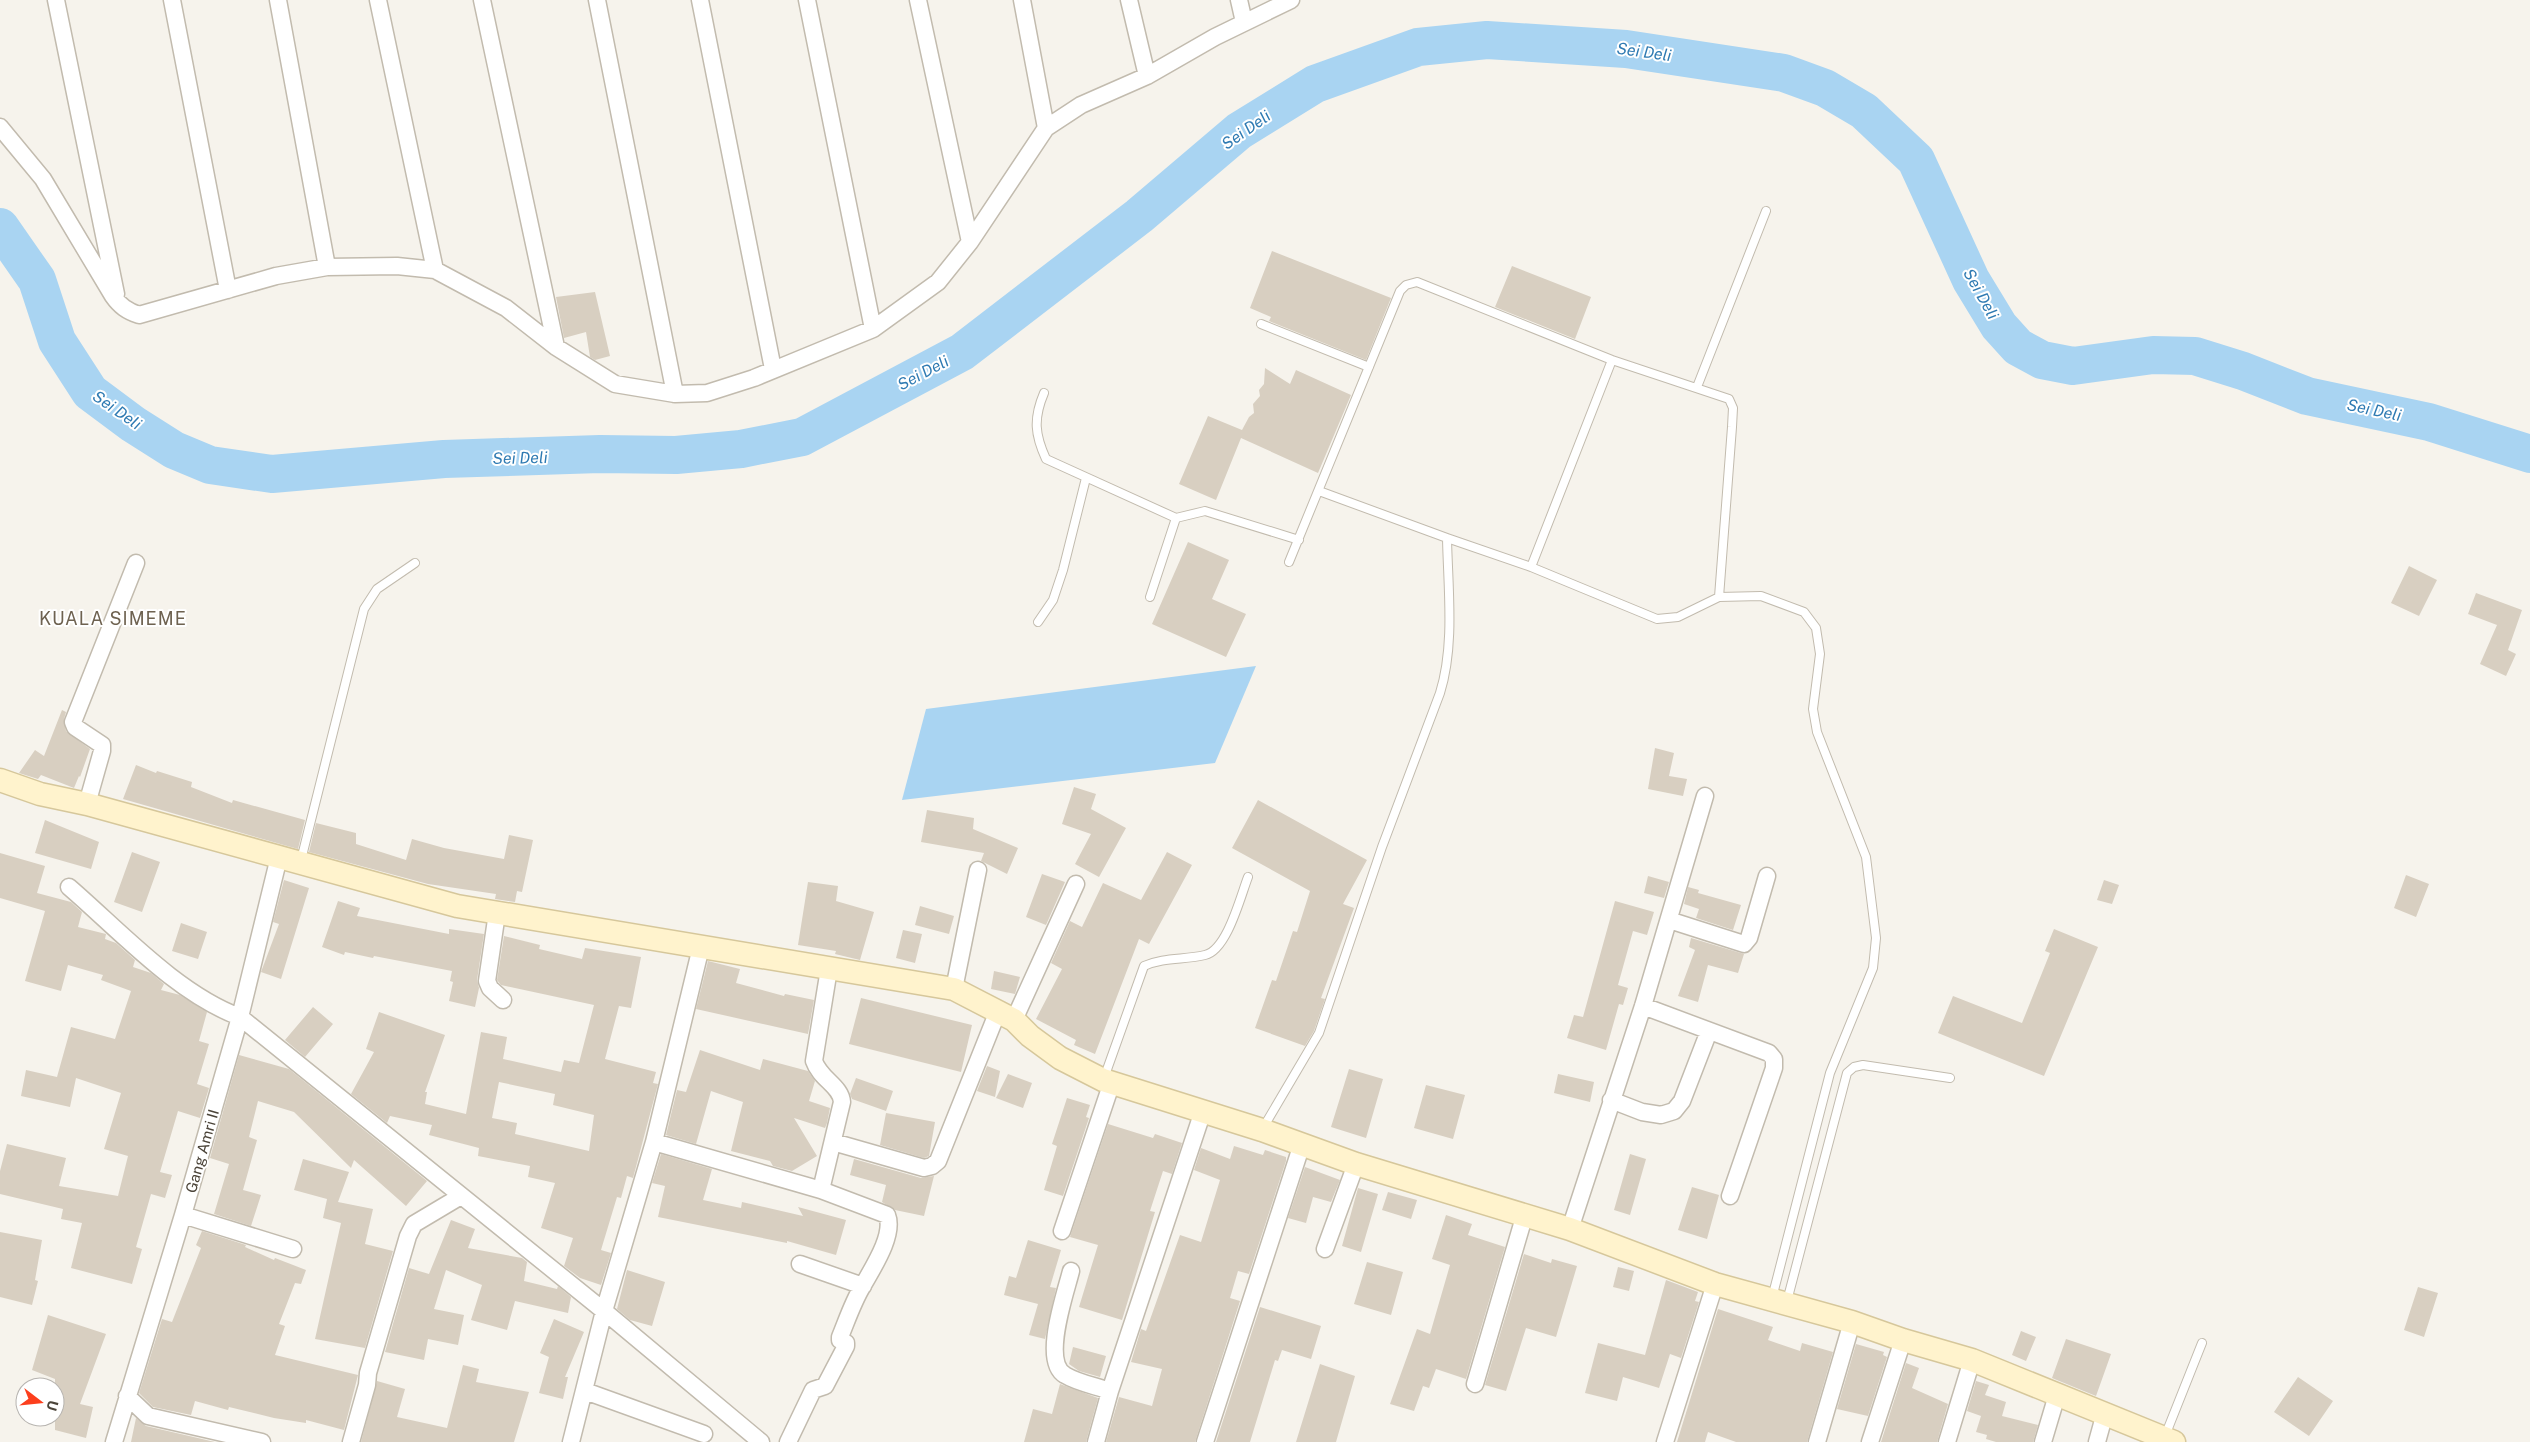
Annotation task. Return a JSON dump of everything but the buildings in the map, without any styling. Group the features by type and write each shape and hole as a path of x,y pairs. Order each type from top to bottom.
{"main road":[{"path":"0,780 40,794 87,804 457,906 954,989 1006,1016 1060,1058 1108,1081 1262,1130 1356,1164 1570,1228 1715,1284 1852,1322 1903,1340 1972,1360 2169,1440"}],"street":[{"path":"56,0 118,303"},
{"path":"172,0 228,290"},
{"path":"278,0 328,267"},
{"path":"378,0 435,270"},
{"path":"482,0 556,347"},
{"path":"597,0 675,394"},
{"path":"700,0 773,369"},
{"path":"807,0 873,328"},
{"path":"918,0 970,242"},
{"path":"1022,0 1046,128"},
{"path":"1129,0 1147,76"},
{"path":"1239,0 1244,22"},
{"path":"0,127 43,179 118,303 131,313 139,315 276,276 328,267 398,266 435,270 506,308 556,347 615,384 675,394 707,393 859,336 873,328 938,282 970,242 1046,128 1081,105 1147,76 1244,22 1291,0"},
{"path":"87,804 102,745 74,727 73,722 136,563"},
{"path":"1570,1228 1670,920 1705,796"},
{"name":"Gang Amri II","path":"114,1442 184,1215 240,1017 279,857"},
{"path":"954,989 978,870"},
{"path":"1670,920 1744,944 1749,938 1767,876"},
{"path":"833,1142 924,1168 932,1166 938,1161 1006,1016 1076,884"},
{"path":"69,887 151,962 219,1007 240,1017 604,1311 760,1442"},
{"path":"497,913 487,981 490,988 503,1000"},
{"path":"571,1442 604,1311 654,1142 701,947"},
{"path":"820,1190 842,1102 842,1095 817,1070 814,1061 829,969"},
{"path":"1643,1006 1769,1053 1774,1059 1774,1068 1730,1196"},
{"path":"1611,1100 1642,1112 1661,1115 1674,1111 1682,1101 1709,1030"},
{"path":"1062,1231 1108,1081"},
{"path":"1096,1442 1110,1391 1203,1111"},
{"path":"654,1142 820,1190 887,1215 889,1228 873,1272 862,1286 839,1338 846,1343 846,1346 825,1386 813,1390 788,1442"},
{"path":"1205,1442 1302,1144"},
{"path":"1325,1248 1356,1164"},
{"path":"351,1442 367,1385 368,1373 408,1236 414,1224 461,1196"},
{"path":"1475,1384 1525,1214"},
{"path":"184,1215 293,1249"},
{"path":"800,1264 862,1286"},
{"path":"1072,1271 1056,1326 1056,1356 1059,1368 1064,1375 1110,1391"},
{"path":"1665,1442 1715,1284"},
{"path":"1817,1442 1852,1322"},
{"path":"1870,1442 1903,1340"},
{"path":"1948,1442 1972,1360"},
{"path":"585,1391 704,1434"},
{"path":"127,1396 148,1416 236,1439 262,1442"},
{"path":"2043,1442 2057,1396"},
{"path":"2097,1442 2105,1413"}],"lane":[{"path":"1697,387 1766,211"},
{"path":"1289,562 1400,291 1411,282 1417,282 1612,360 1725,396 1732,403 1718,597"},
{"path":"1261,324 1369,367"},
{"path":"1531,567 1612,360"},
{"path":"1044,393 1038,409 1036,438 1046,460 1176,518 1205,510 1298,540"},
{"path":"1038,622 1056,592 1086,478"},
{"path":"1319,491 1531,567 1636,612 1657,619 1678,617 1718,597 1761,596 1804,612 1816,628 1820,654 1813,709 1817,732 1866,858 1876,938 1873,968 1830,1073 1778,1302"},
{"path":"1150,597 1176,518"},
{"path":"1262,1130 1319,1033 1382,847 1447,673 1447,538"},
{"path":"301,862 364,609 377,589 415,562"},
{"path":"1108,1081 1144,966 1157,960 1206,955 1214,951 1223,942 1248,877"},
{"path":"1778,1302 1847,1073 1854,1067 1863,1065 1950,1078"},
{"path":"2169,1440 2202,1343"}],"water":[{"path":"1256,666 1215,763 902,800 926,709"}],"waterway":[{"name":"Sei Deli","path":"0,227 37,280 57,341 90,392 133,424 174,450 210,465 272,474 444,459 600,454 676,455 741,449 802,437 962,352 1139,216 1239,131 1315,84 1418,47 1487,40 1626,49 1784,73 1825,88 1864,111 1916,160 1971,280 1999,326 2018,347 2042,360 2073,366 2153,355 2195,356 2243,371 2307,396 2429,422 2530,454"}],"district":[{"name":"KUALA SIMEME","path":"113,618"}]}
